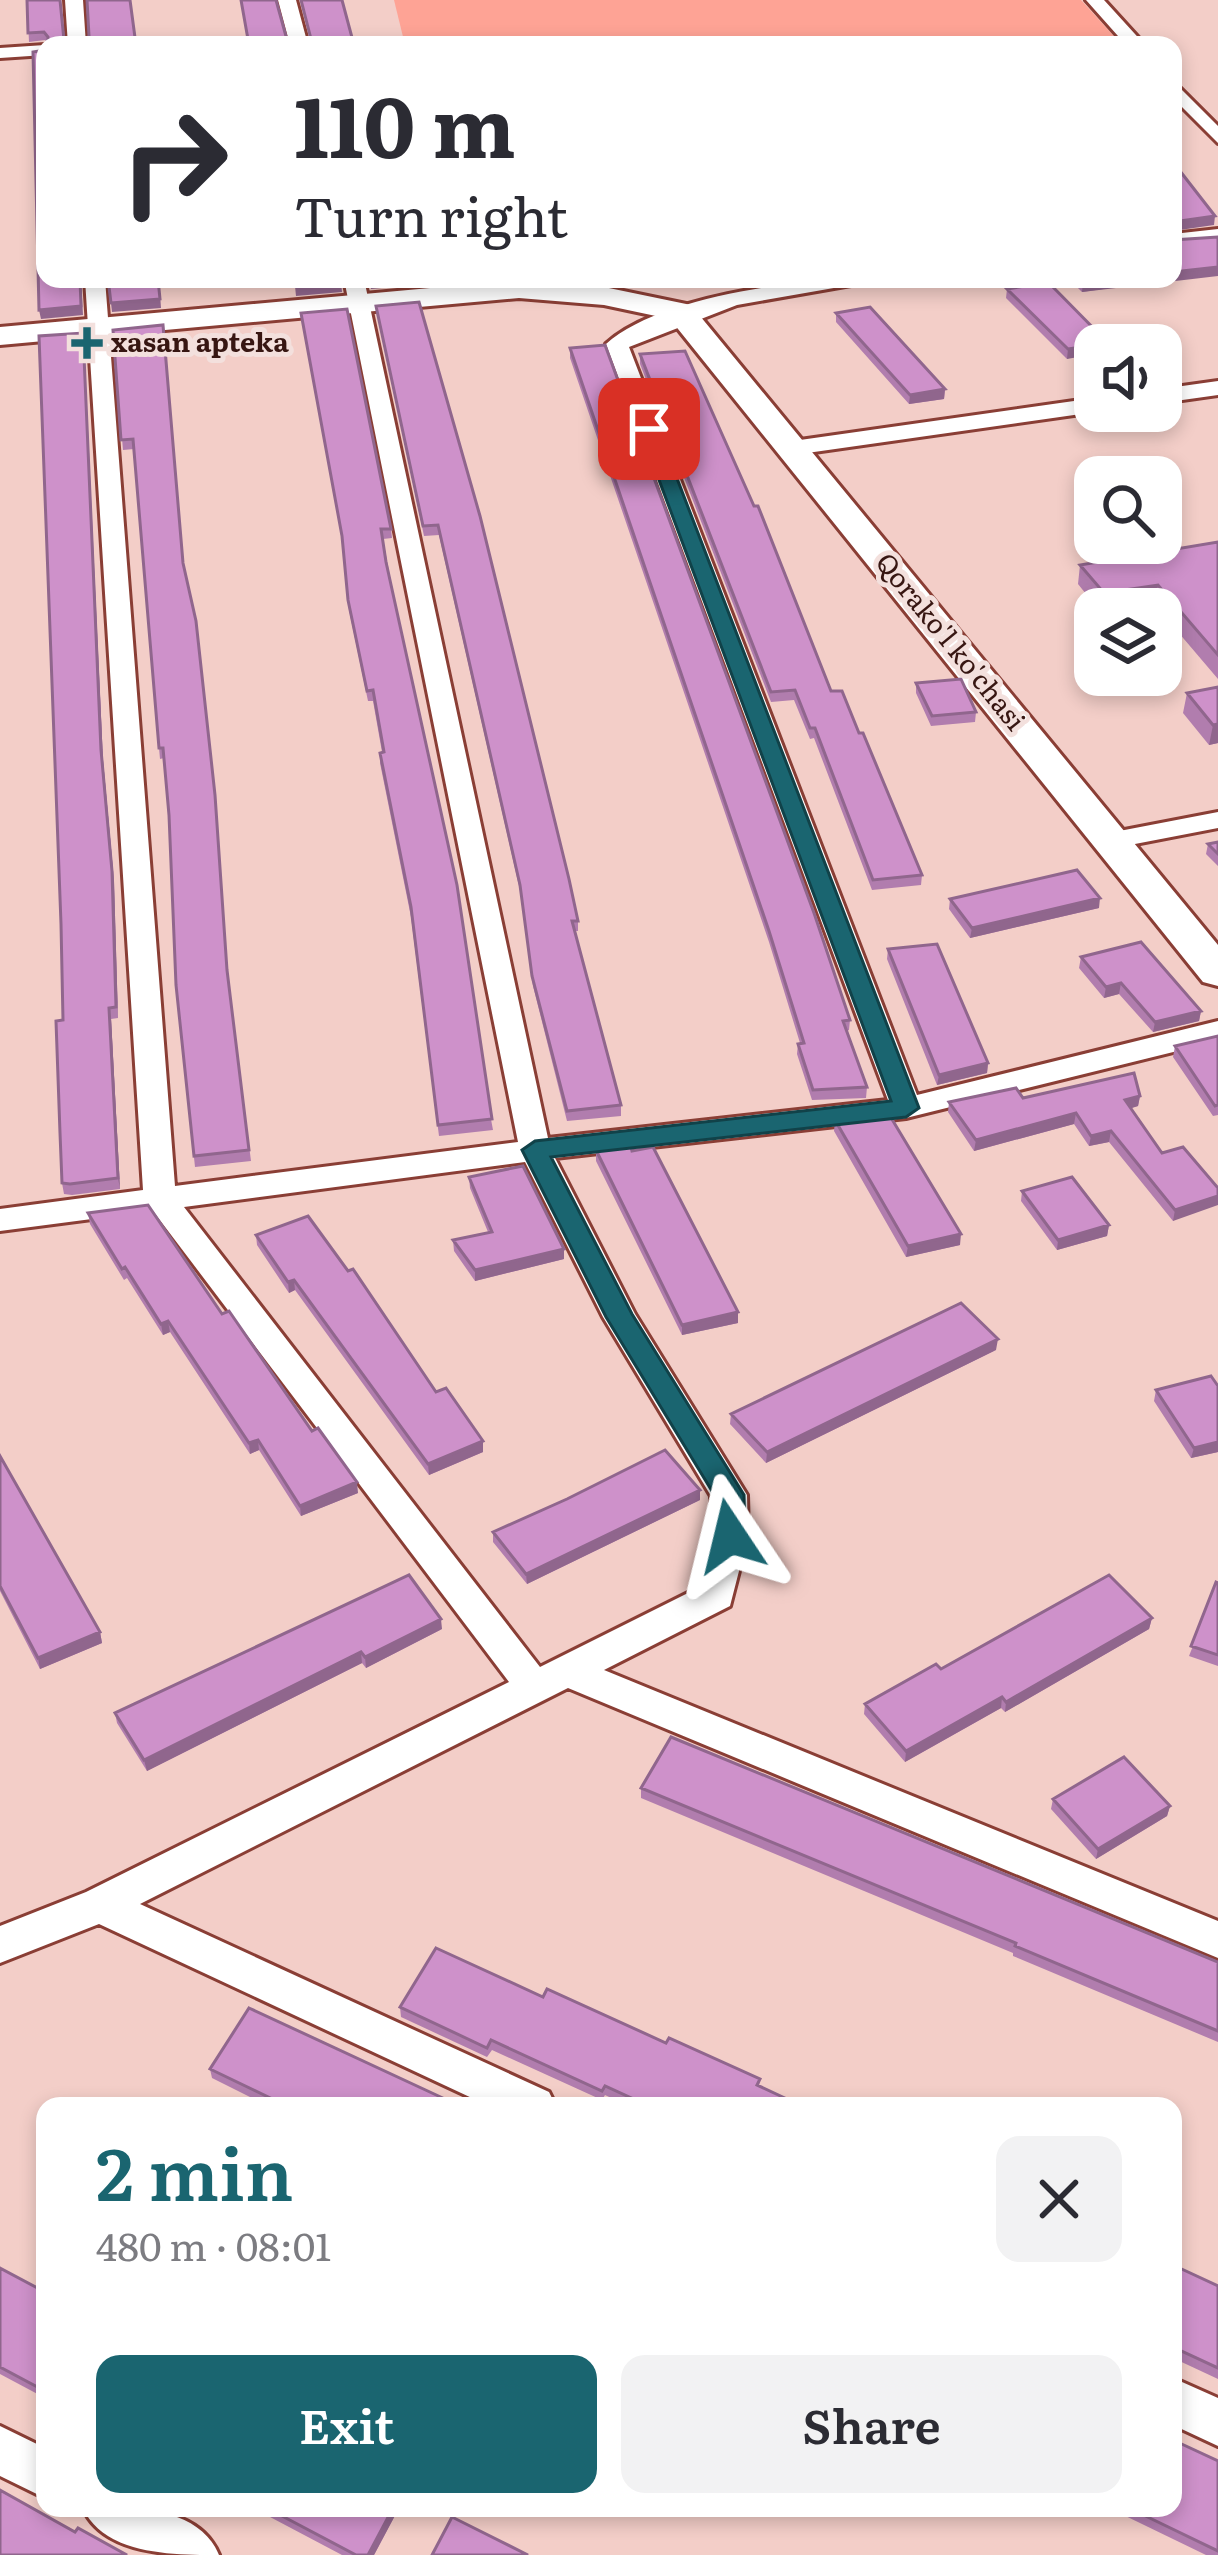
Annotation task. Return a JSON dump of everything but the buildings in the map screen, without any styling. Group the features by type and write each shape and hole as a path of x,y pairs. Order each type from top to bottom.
{"street":[{"path":"74,0 76,36"},
{"path":"287,0 297,36"},
{"path":"1095,0 1128,36"},
{"path":"0,53 36,51"},
{"path":"1182,97 1218,136"},
{"path":"1182,240 1218,235"},
{"path":"96,288 160,1198 550,1679 1218,1940"},
{"path":"774,288 680,313 617,344 906,1108"},
{"path":"0,336 357,290 519,289 604,296 680,313"},
{"path":"0,1946 100,1906 717,1596 730,1536 729,1495 620,1317 535,1150 357,290"},
{"name":"Qorako'l ko'chasi","path":"680,313 1218,973"},
{"path":"1182,393 1218,388"},
{"path":"794,448 1074,408"},
{"path":"1109,841 1218,820"},
{"path":"0,1220 535,1150 906,1108 1218,1031"},
{"path":"100,1906 514,2097"},
{"path":"1182,2405 1218,2422"},
{"path":"0,2450 36,2469"},
{"path":"124,2517 195,2555"}],"shaded area":[{"path":"394,0 1081,0 1114,36 403,36"}],"place":[{"name":"xasan apteka","path":"87,343"}],"route":[{"path":"649,429 906,1108 535,1150 620,1317 729,1495 730,1536"}]}
